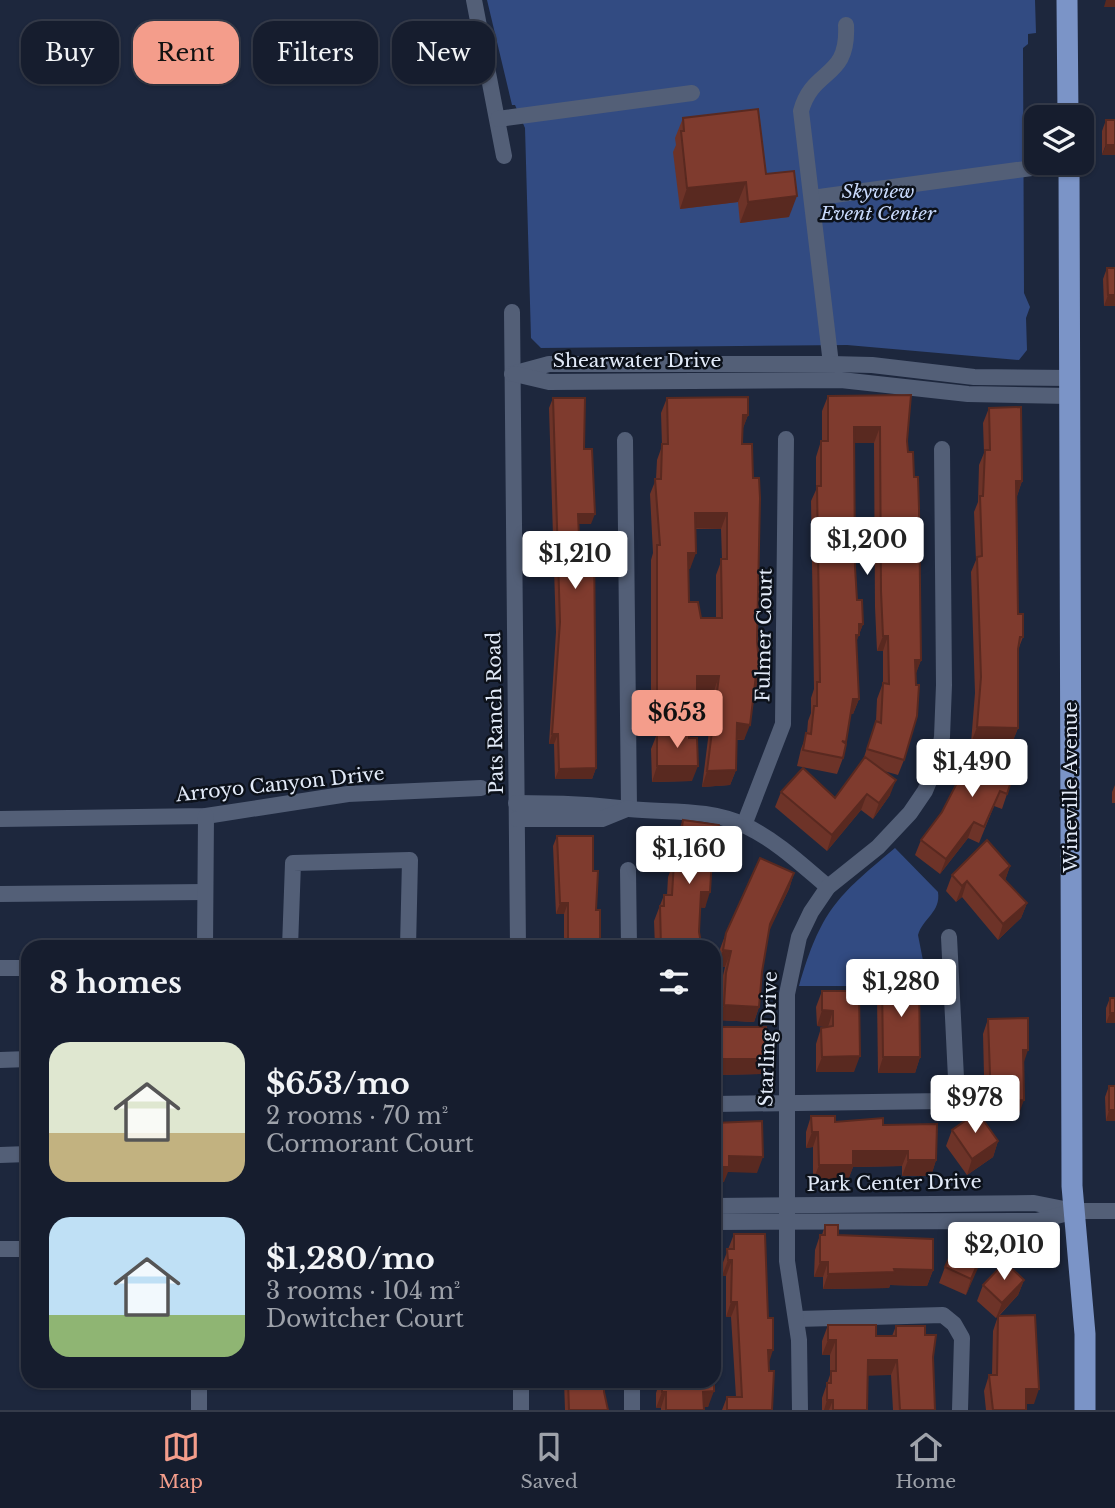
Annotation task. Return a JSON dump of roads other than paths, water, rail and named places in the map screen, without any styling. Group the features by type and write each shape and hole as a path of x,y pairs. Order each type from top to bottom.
{"main road":[{"path":"1067,0 1068,105"},
{"name":"Wineville Avenue","path":"1069,175 1070,1050 1074,1211 1085,1334 1085,1410"}],"street":[{"path":"474,0 504,156"},
{"path":"831,364 801,111 806,94 838,66 847,46 846,24"},
{"path":"498,119 692,93"},
{"path":"812,198 1024,169"},
{"name":"Pats Ranch Road","path":"512,312 518,940"},
{"name":"Shearwater Drive","path":"512,373 549,364 873,365 1070,387"},
{"name":"Shearwater Drive","path":"512,373 549,382 841,380 968,394 1070,387"},
{"name":"Fulmer Court","path":"744,825 783,724 786,439"},
{"path":"625,440 629,808"},
{"name":"Starling Drive","path":"800,1410 797,1319 788,1276 787,994 792,964 805,924 828,887 878,847 910,813 925,791 937,762 942,737 944,685 942,449"},
{"name":"Arroyo Canyon Drive","path":"0,819 206,816 348,794 481,788"},
{"path":"517,811 604,803 629,808 685,811 744,825 777,845 828,887"},
{"path":"205,940 206,816"},
{"path":"289,940 293,863 410,860 408,940"},
{"path":"628,870 629,940"},
{"path":"0,894 205,892"},
{"path":"721,1104 945,1101 956,1078 949,937"},
{"path":"0,968 21,968"},
{"path":"0,1060 21,1059"},
{"path":"0,1155 21,1154"},
{"name":"Park Center Drive","path":"721,1207 787,1214 1037,1221 1074,1211 1115,1211"},
{"name":"Park Center Drive","path":"721,1221 787,1214"},
{"path":"0,1249 21,1249"},
{"path":"797,1319 943,1315 954,1324 961,1338 960,1410"},
{"path":"199,1388 199,1410"},
{"path":"521,1388 521,1410"},
{"path":"632,1388 632,1410"}],"park label":[{"name":"Skyview Event Center","path":"878,202"}]}
